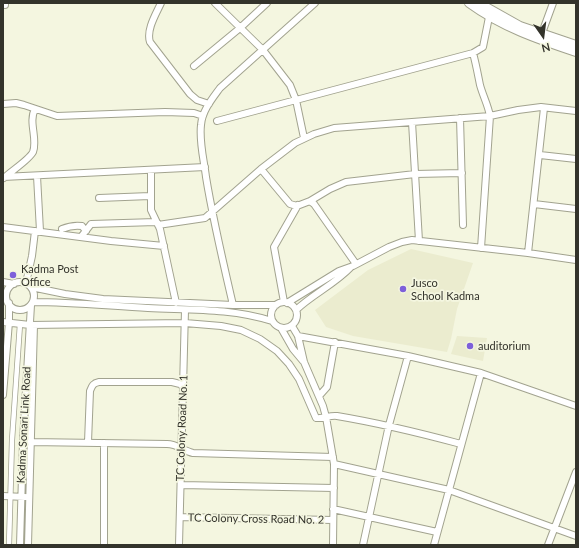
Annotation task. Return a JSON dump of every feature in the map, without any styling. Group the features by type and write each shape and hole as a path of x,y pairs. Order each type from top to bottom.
{"main road":[{"path":"469,3 490,10 501,24 523,34 576,52"},
{"path":"479,3 520,26 576,45"}],"street":[{"path":"161,3 149,32 150,42 190,94 197,100 209,104"},
{"path":"215,3 263,50 290,85 296,100 304,138"},
{"path":"194,66 240,28 267,3"},
{"path":"233,305 212,213 205,167 201,125 203,116 220,88 315,3"},
{"path":"542,33 553,3"},
{"path":"217,121 479,51 483,47 490,10"},
{"path":"473,53 478,70 480,85 488,105 490,116 481,248"},
{"path":"3,104 16,103 50,114 64,116 194,112 203,116"},
{"path":"528,253 544,108"},
{"path":"81,237 91,224 157,224 202,220 212,213 261,169 295,143 314,134 334,128 490,116 524,109 544,108 576,112"},
{"path":"4,178 32,153 34,144 33,116 36,109"},
{"path":"460,118 463,225"},
{"path":"412,122 419,241"},
{"path":"540,155 576,159"},
{"path":"4,178 205,167"},
{"path":"261,169 293,206 310,201 330,189 346,182 415,174 462,173"},
{"path":"150,170 151,210 164,246 176,303"},
{"path":"37,176 37,231 32,256 29,285 34,297 32,303 26,309 19,310 13,308 6,299 7,292 10,287 20,282 29,285 65,294 103,299 233,305 276,305 286,302 338,271 354,265 389,247 412,240 576,260"},
{"path":"99,198 150,196"},
{"path":"310,201 314,204 354,265"},
{"path":"534,204 576,209"},
{"path":"286,302 274,247 298,205"},
{"path":"62,229 73,225 78,225 82,226 86,231"},
{"path":"3,227 164,246"},
{"path":"296,310 312,296 341,277 354,265"},
{"path":"3,282 14,284"},
{"name":"Kadma Sonari Link Road","path":"3,395 6,299"},
{"path":"32,303 65,302 243,313 272,321 281,328 293,349 304,362"},
{"path":"281,328 292,326 296,321 297,316 296,310 292,305 286,302"},
{"name":"Kadma Sonari Link Road","path":"20,545 22,441 32,325 32,303"},
{"path":"272,321 272,310 276,305"},
{"name":"TC Colony Road No. 1","path":"179,545 185,310"},
{"path":"6,322 32,325 185,323 221,326 241,330 260,339 277,351 290,364 308,396 314,416 318,418 335,415 461,444"},
{"path":"9,545 6,496 20,324"},
{"path":"28,545 32,325"},
{"path":"292,326 298,336 304,362 319,396 326,417 334,464 333,545"},
{"path":"298,336 408,356 481,373 576,406"},
{"path":"319,396 327,388 335,342"},
{"path":"363,545 388,426 408,356"},
{"path":"434,545 481,373"},
{"path":"88,442 90,391 92,385 95,383 172,382 180,384 183,387"},
{"path":"30,442 171,444 193,453 333,457"},
{"path":"104,442 104,545"},
{"path":"334,464 449,490 576,536"},
{"path":"548,545 576,472"},
{"path":"181,485 334,488"},
{"path":"6,496 29,497"},
{"path":"333,509 437,532"},
{"name":"TC Colony Cross Road No. 2","path":"180,517 333,520"}],"shaded area":[{"name":"Jusco School Kadma","path":"411,249 473,263 457,309 447,352 353,336 326,327 315,310 368,270"},
{"name":"auditorium","path":"457,336 487,338 483,361 451,354"}],"place":[{"name":"Kadma Post Office","path":"13,275"},
{"name":"Jusco School Kadma","path":"403,289"},
{"name":"auditorium","path":"470,346"}]}
